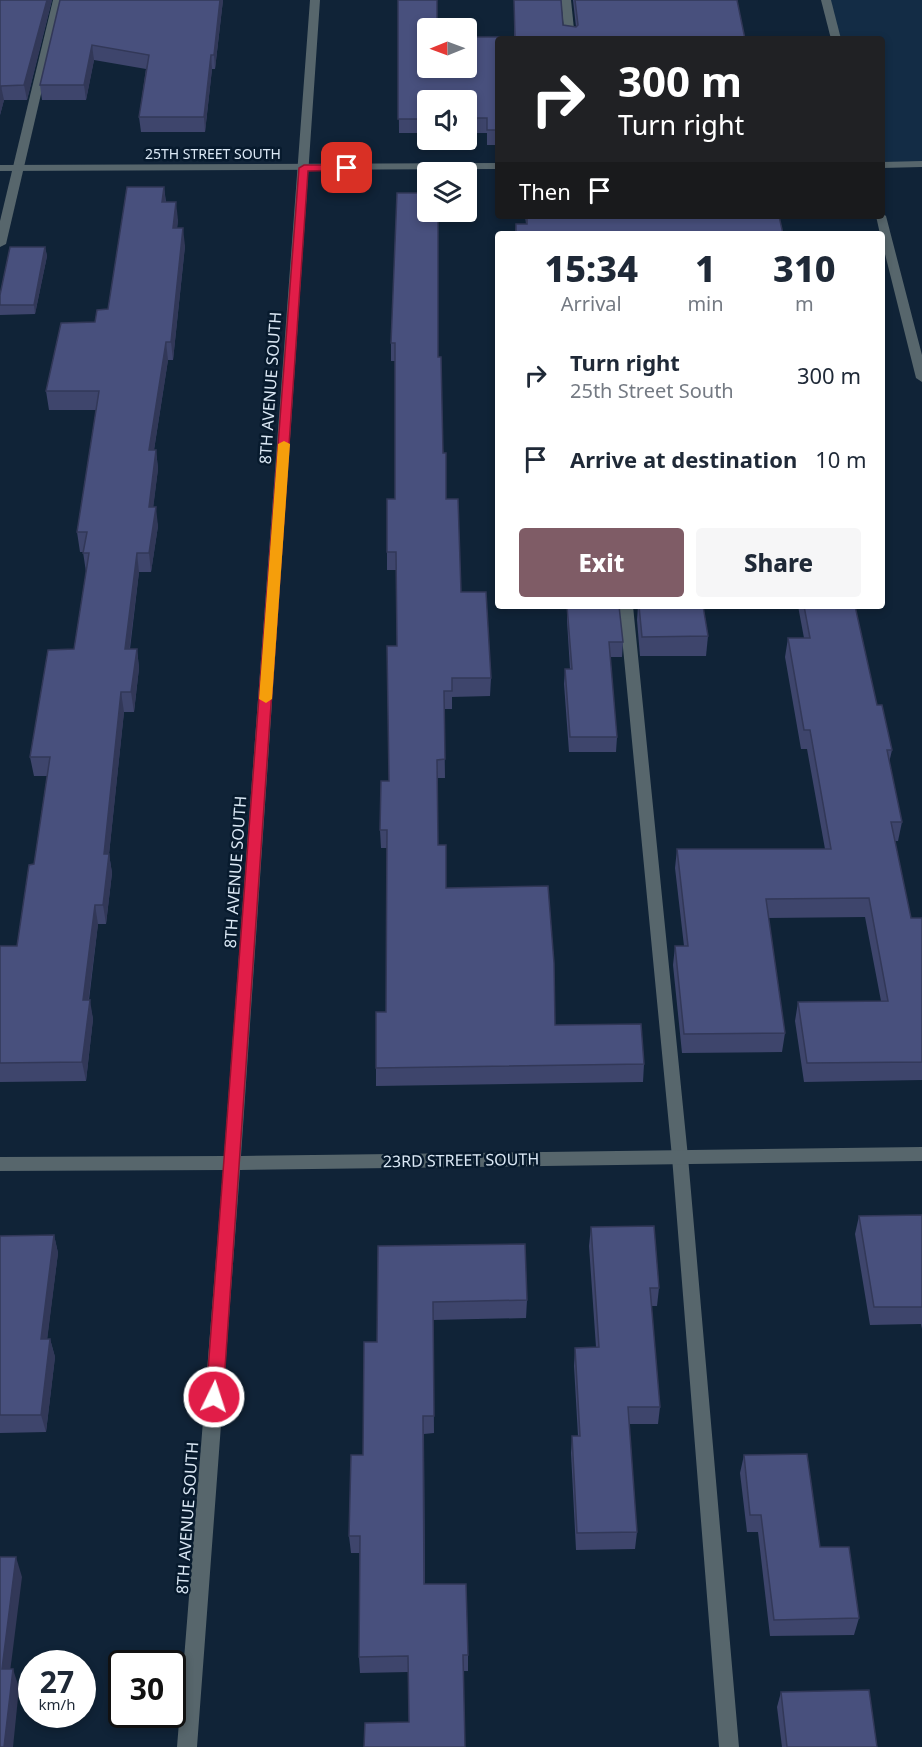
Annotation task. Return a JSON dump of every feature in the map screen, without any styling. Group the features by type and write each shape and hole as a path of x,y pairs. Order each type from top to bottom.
{"street":[{"path":"0,244 58,0"},
{"name":"8TH AVENUE SOUTH","path":"187,1747 232,1163 315,0"},
{"path":"566,0 570,36"},
{"path":"826,0 835,36"},
{"path":"885,165 922,164"},
{"name":"25TH STREET SOUTH","path":"0,168 304,168 495,165"},
{"path":"885,232 922,378"},
{"path":"626,609 680,1157 729,1747"},
{"name":"23RD STREET SOUTH","path":"0,1164 922,1154"}],"shaded area":[{"path":"826,0 922,0 922,164 885,165 885,36 835,36"}],"building":[{"path":"0,0 47,0 24,85 1,86 0,90"},
{"path":"60,0 220,0 204,117 139,117 149,55 92,45 84,85 40,85"},
{"path":"398,0 437,0 437,18 417,18 417,78 477,78 477,37 495,37 495,130 487,130 487,118 477,118 477,90 417,90 417,119 398,119"},
{"path":"514,0 561,0 563,25 576,27 578,25 575,0 737,0 744,36 515,36"},
{"path":"127,187 164,187 162,202 176,202 173,228 183,228 171,342 166,342 149,450 156,450 149,507 156,507 149,553 137,553 125,649 137,649 131,692 121,692 104,854 109,854 103,905 95,905 83,1000 90,1000 82,1062 0,1063 0,946 17,946 29,865 34,864 50,757 30,757 48,650 74,649 89,553 83,553 87,532 77,532 99,391 46,391 61,323 95,322 97,310 108,309"},
{"path":"397,193 417,193 417,222 438,222 438,357 441,357 446,499 458,499 461,592 486,592 491,678 452,678 452,691 444,691 445,759 437,760 438,845 446,845 446,888 548,886 554,963 555,1025 641,1024 644,1064 376,1068 376,1012 386,1012 387,830 380,830 381,781 389,781 387,646 397,646 396,552 387,552 387,499 395,499 395,343 391,343"},
{"path":"527,219 780,219 782,231 516,231 516,224 527,224"},
{"path":"10,247 45,247 34,305 0,305"},
{"path":"567,609 619,609 623,642 609,642 617,737 570,737 565,669 572,669"},
{"path":"639,609 704,609 708,636 642,637"},
{"path":"805,609 856,609 877,705 882,705 892,750 887,750 902,822 891,822 911,918 922,918 922,1062 807,1063 798,1002 888,1001 869,898 766,899 785,1033 684,1034 675,946 688,946 677,849 831,849 810,730 804,730 788,638 810,638"},
{"path":"922,1215 922,1307 874,1307 859,1216"},
{"path":"654,1226 659,1288 650,1288 660,1407 628,1407 637,1532 577,1533 572,1436 580,1436 575,1348 599,1347 591,1227"},
{"path":"54,1235 41,1339 50,1339 41,1415 0,1415 0,1236"},
{"path":"525,1244 527,1300 433,1302 434,1416 423,1416 424,1584 466,1584 468,1655 463,1655 465,1747 364,1747 365,1723 409,1722 408,1656 359,1657 360,1536 349,1536 351,1455 363,1455 364,1342 377,1342 378,1246"},
{"path":"807,1454 820,1547 849,1547 859,1618 774,1620 761,1515 750,1515 744,1455"},
{"path":"0,1557 16,1557 2,1669 13,1669 4,1747 0,1747"},
{"path":"869,1690 877,1747 787,1747 781,1692"}],"slow traffic":[{"path":"266,699 284,444"}],"route":[{"path":"214,1397 304,168 347,168"}]}
